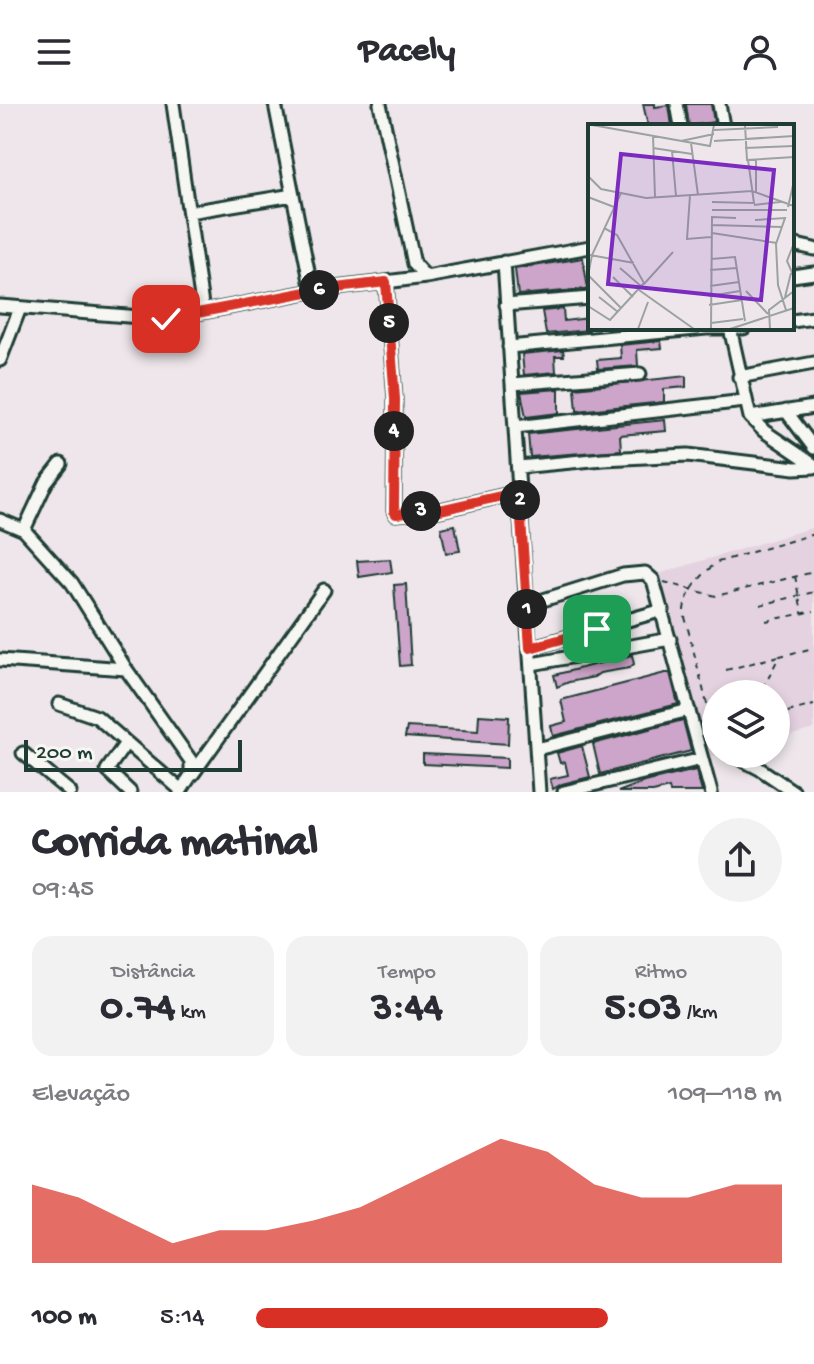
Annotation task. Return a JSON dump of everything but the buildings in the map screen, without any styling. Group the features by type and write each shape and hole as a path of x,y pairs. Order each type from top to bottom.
{"street":[{"path":"173,104 203,312"},
{"path":"275,104 312,291"},
{"path":"380,104 414,264 426,277"},
{"path":"677,104 681,124"},
{"path":"719,104 723,124"},
{"path":"189,212 293,195"},
{"path":"794,244 814,249"},
{"path":"0,306 156,320 312,291 426,277 588,247"},
{"path":"504,262 539,792"},
{"path":"794,276 814,273"},
{"path":"386,282 395,399 394,511 396,514 440,510 519,492"},
{"path":"506,305 588,298"},
{"path":"0,360 20,308"},
{"path":"794,321 814,318"},
{"path":"509,347 685,330"},
{"path":"730,330 750,417 764,431 814,466"},
{"path":"739,377 814,363"},
{"path":"512,384 640,374"},
{"path":"515,427 745,401"},
{"path":"750,417 814,407"},
{"path":"786,411 813,448"},
{"path":"519,467 688,455 795,468 814,466"},
{"path":"24,530 46,483 61,464"},
{"path":"0,520 24,530 86,602 126,669 191,761 191,775"},
{"path":"527,605 623,575 645,573 653,580 702,759 564,792"},
{"path":"59,704 97,717 181,791 324,590"},
{"path":"530,648 663,610"},
{"path":"532,664 670,639"},
{"path":"0,660 126,669"},
{"path":"537,749 689,710"},
{"path":"126,743 107,770 130,792"},
{"path":"23,753 70,792"},
{"path":"704,768 711,792"},
{"path":"758,768 794,792"}],"path":[{"path":"702,684 684,613 684,605 693,590 718,562 814,534"},
{"path":"653,580 716,596 814,572"},
{"path":"795,575 802,614"},
{"path":"760,605 814,592"},
{"path":"766,621 814,611"},
{"path":"726,670 814,648"},
{"path":"769,680 780,656"},
{"path":"790,711 814,705"}],"shaded area":[{"path":"814,527 814,729 790,735 790,680 702,680 702,751 655,575"}],"route":[{"path":"166,319 312,291 386,282 395,399 394,511 396,514 440,510 519,492 530,648 597,629"}]}
